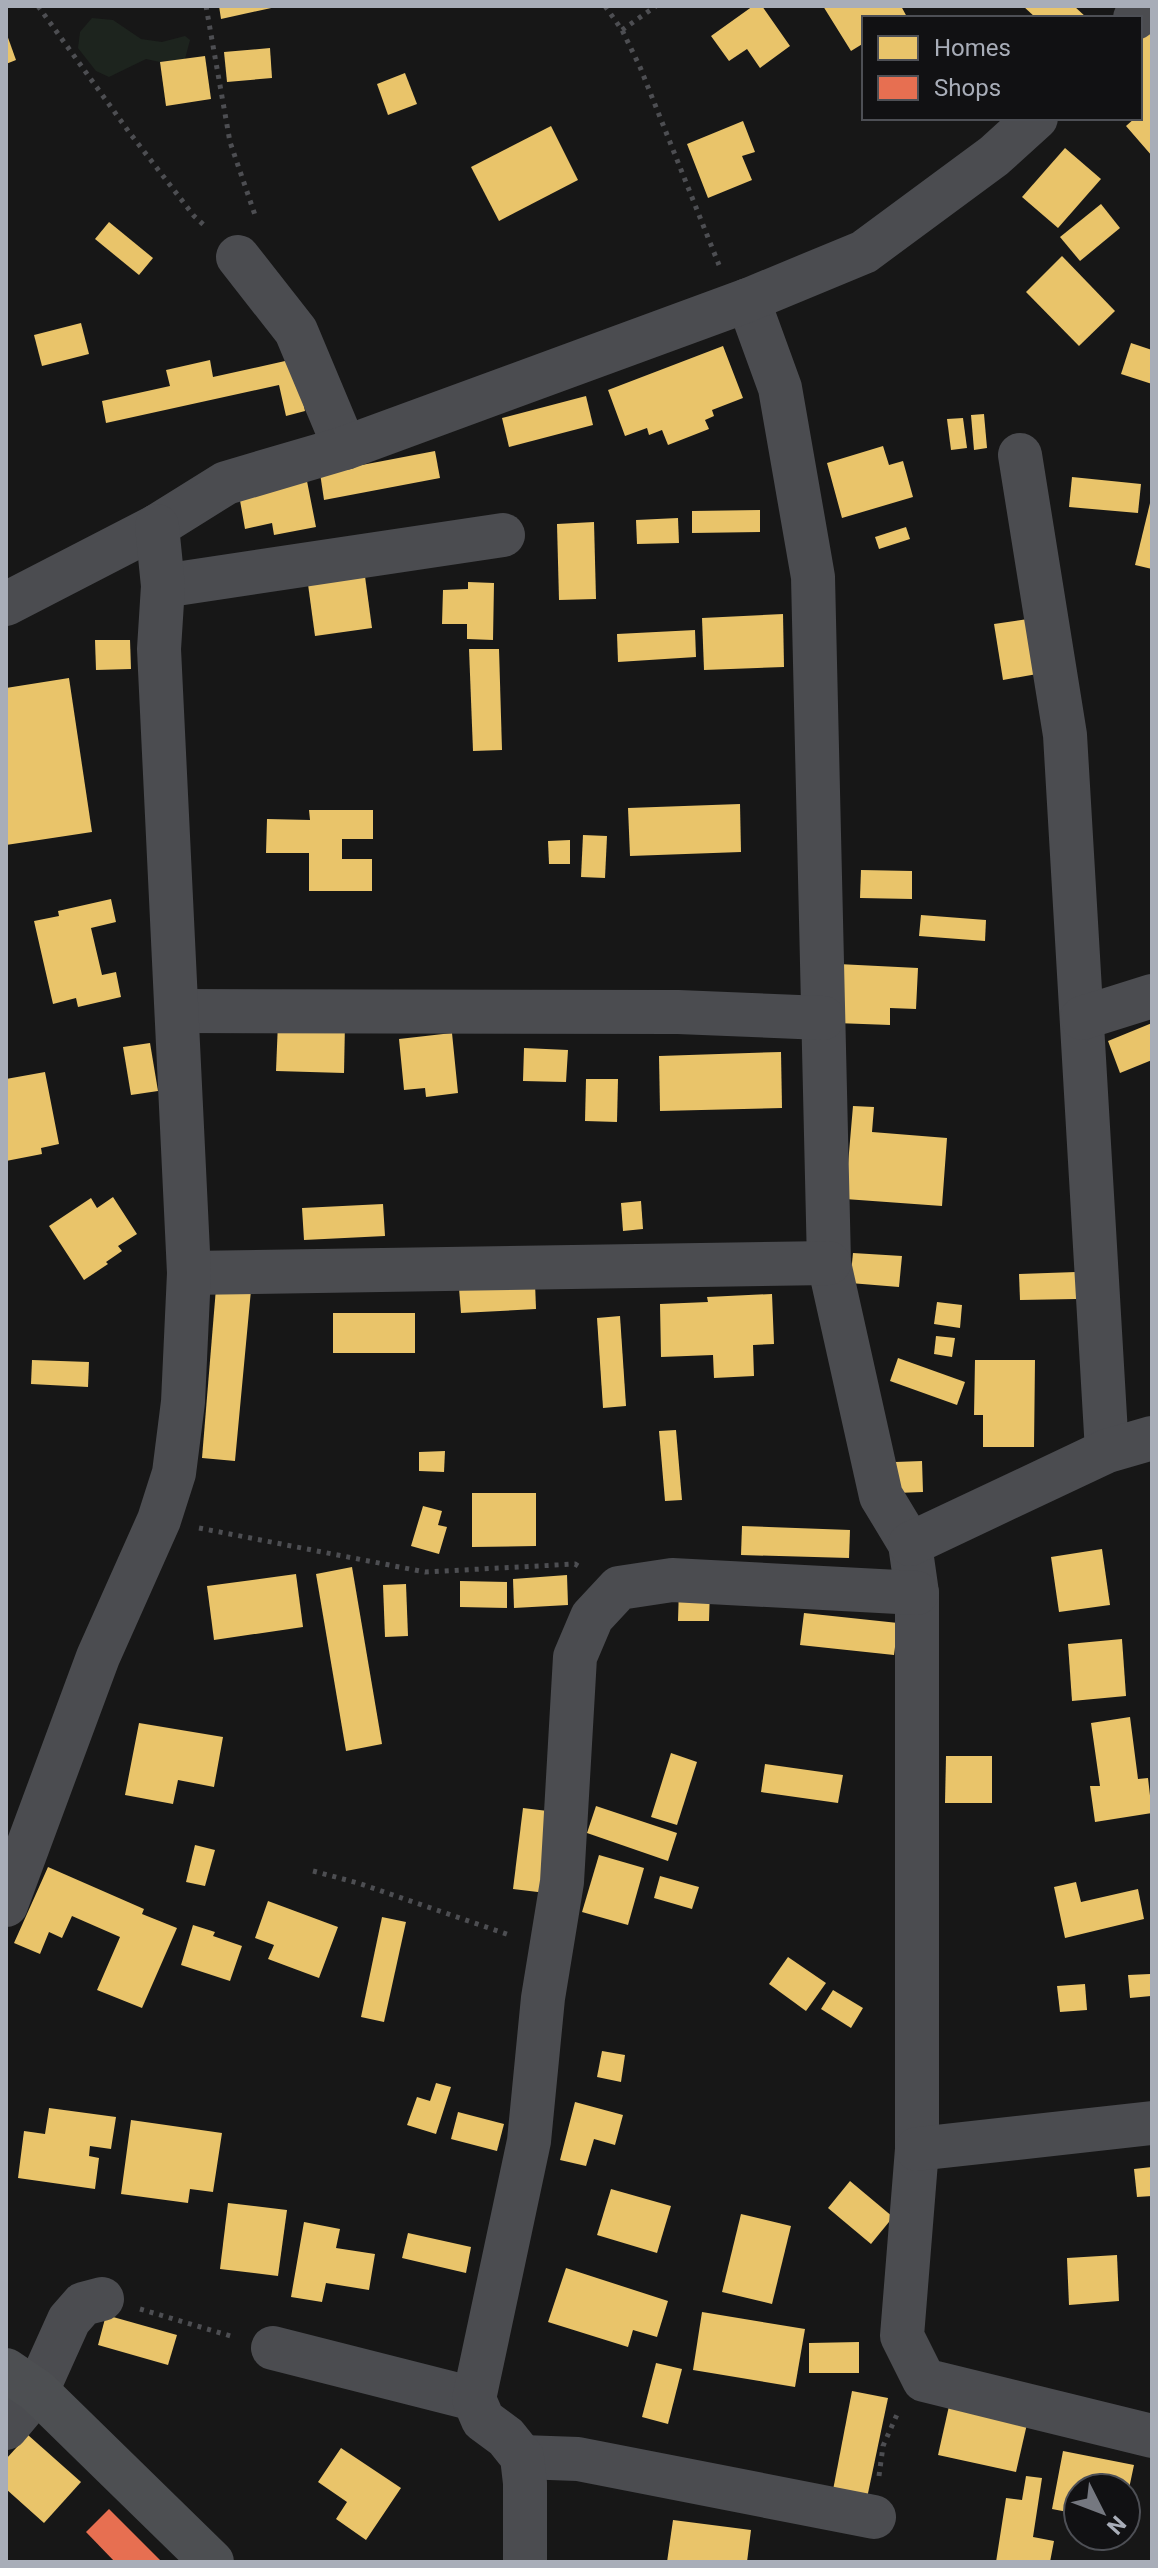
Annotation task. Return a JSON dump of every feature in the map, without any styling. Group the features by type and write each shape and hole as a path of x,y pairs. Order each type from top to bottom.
{"main road":[{"path":"22,2380 212,2562"}],"street":[{"path":"6,604 157,526 226,483 345,448 748,300 864,252 994,156 1034,120"},
{"path":"238,257 296,331 345,448"},
{"path":"748,300 780,388 813,577 829,1263 881,1496 910,1544 917,1593 917,2149 902,2336 924,2380 1152,2436"},
{"path":"1020,455 1065,735 1107,1451"},
{"path":"6,1905 98,1657 159,1520 174,1473 183,1402 189,1273 159,649 163,586 157,526"},
{"path":"163,586 503,535"},
{"path":"1082,1018 1152,996"},
{"path":"177,1011 678,1012 823,1018"},
{"path":"189,1273 829,1263"},
{"path":"910,1544 1107,1451 1152,1438"},
{"path":"525,2562 522,2457 506,2437 483,2420 474,2399 529,2141 543,1998 562,1882 575,1657 592,1617 619,1588 672,1580 917,1593"},
{"path":"917,2149 1152,2123"},
{"path":"6,2428 22,2380 83,2304 102,2299"},
{"path":"273,2348 474,2399"},
{"path":"522,2457 578,2459 874,2517"}],"path":[{"path":"38,6 194,216 238,257 260,230 230,142 206,6"},
{"path":"605,6 622,30 673,146 716,262 748,300"},
{"path":"622,30 656,6"},
{"path":"159,1520 425,1572 575,1564 619,1588"},
{"path":"313,1871 358,1883 551,1950"},
{"path":"102,2299 273,2348"},
{"path":"874,2517 883,2446 904,2398 924,2380"}],"shaded area":[{"path":"92,18 113,20 141,39 162,42 185,36 190,40 185,59 160,62 146,59 109,77 96,71 78,48 80,32"}],"building: Homes":[{"path":"219,6 276,6 276,7 221,19"},
{"path":"753,6 762,6 790,46 760,68 747,49 729,61 711,36"},
{"path":"823,6 901,6 906,16 862,16 862,44 851,51"},
{"path":"1023,6 1074,6 1085,16 1034,16"},
{"path":"1152,25 1152,156 1126,126 1133,120 1142,120 1142,34"},
{"path":"6,32 16,60 6,64"},
{"path":"270,48 272,78 227,82 224,52"},
{"path":"205,56 211,99 166,106 160,62"},
{"path":"405,73 417,104 388,115 377,84"},
{"path":"743,121 755,152 742,156 752,180 708,198 687,144"},
{"path":"551,126 578,180 499,221 471,167"},
{"path":"1065,148 1101,179 1058,228 1022,197"},
{"path":"1101,204 1120,228 1080,261 1060,237"},
{"path":"109,222 153,258 139,275 95,239"},
{"path":"1062,256 1115,311 1079,346 1026,292"},
{"path":"81,323 89,354 42,366 34,335"},
{"path":"1131,343 1152,350 1152,384 1121,374"},
{"path":"723,346 743,398 712,410 714,416 705,420 709,429 668,445 662,430 649,435 647,428 625,436 608,390"},
{"path":"294,359 305,411 286,416 279,385 106,423 102,401 170,386 166,370 210,360 213,377"},
{"path":"586,396 593,425 509,447 502,418"},
{"path":"984,414 987,448 974,450 971,415"},
{"path":"963,418 967,448 951,450 947,419"},
{"path":"883,446 889,465 903,461 913,497 842,518 827,463"},
{"path":"435,451 440,478 324,500 320,473"},
{"path":"306,476 316,527 274,535 272,523 245,529 238,489"},
{"path":"1072,477 1141,484 1138,513 1069,507"},
{"path":"1152,500 1152,569 1135,565"},
{"path":"760,510 760,532 692,533 692,511"},
{"path":"678,518 679,543 637,544 636,520"},
{"path":"594,522 596,599 559,600 557,524"},
{"path":"906,527 910,539 879,549 875,537"},
{"path":"364,569 372,628 315,636 307,577"},
{"path":"468,582 494,583 493,640 467,639 467,624 442,624 443,590 468,589"},
{"path":"783,614 784,667 704,670 702,618"},
{"path":"1028,619 1037,674 1003,680 994,624"},
{"path":"695,630 696,657 618,662 617,634"},
{"path":"95,640 130,640 131,669 96,670"},
{"path":"469,649 499,649 502,750 473,751"},
{"path":"69,678 92,832 6,845 6,688"},
{"path":"740,804 741,852 630,856 628,808"},
{"path":"309,810 373,810 373,839 342,839 342,859 372,859 372,891 309,891 309,853 266,853 267,819 310,820"},
{"path":"583,835 607,836 605,878 581,877"},
{"path":"570,840 570,864 549,864 548,841"},
{"path":"861,870 912,871 912,899 860,898"},
{"path":"111,899 116,922 91,928 102,975 116,972 121,997 78,1007 76,998 53,1004 34,921 59,916 58,911"},
{"path":"921,915 986,920 985,941 919,936"},
{"path":"838,964 918,968 916,1009 890,1008 890,1025 836,1023"},
{"path":"278,1022 345,1023 344,1073 276,1071"},
{"path":"1152,1023 1152,1060 1120,1073 1108,1041"},
{"path":"452,1033 458,1093 426,1097 425,1088 404,1090 399,1039"},
{"path":"150,1043 158,1091 131,1095 123,1047"},
{"path":"524,1048 568,1050 566,1082 523,1081"},
{"path":"781,1052 782,1108 660,1111 659,1056"},
{"path":"45,1072 59,1144 41,1148 42,1154 6,1161 6,1079"},
{"path":"586,1079 618,1079 617,1122 585,1121"},
{"path":"853,1106 874,1107 872,1132 947,1138 942,1206 845,1199"},
{"path":"113,1197 137,1234 118,1246 122,1251 106,1262 108,1264 84,1280 49,1226 91,1198 97,1208"},
{"path":"641,1201 643,1229 623,1231 621,1203"},
{"path":"383,1204 385,1236 304,1240 302,1208"},
{"path":"853,1253 902,1256 899,1287 850,1283"},
{"path":"1076,1272 1076,1299 1020,1300 1019,1274"},
{"path":"535,1283 536,1309 461,1313 459,1288"},
{"path":"216,1288 251,1290 235,1461 202,1458"},
{"path":"772,1294 774,1344 753,1345 754,1376 714,1378 713,1355 661,1357 660,1304 708,1302 707,1297"},
{"path":"937,1302 962,1305 960,1328 934,1324"},
{"path":"333,1313 415,1313 415,1353 333,1353"},
{"path":"620,1316 626,1406 603,1408 597,1318"},
{"path":"936,1336 955,1338 952,1357 934,1354"},
{"path":"898,1358 965,1382 957,1405 890,1381"},
{"path":"32,1360 89,1362 88,1387 31,1384"},
{"path":"975,1360 1035,1360 1034,1447 983,1447 983,1415 974,1415"},
{"path":"676,1430 682,1500 665,1501 659,1431"},
{"path":"445,1451 444,1472 419,1471 419,1452"},
{"path":"922,1461 923,1492 896,1493 895,1462"},
{"path":"472,1493 536,1493 536,1546 472,1547"},
{"path":"423,1506 442,1511 438,1525 447,1527 439,1554 411,1546"},
{"path":"742,1526 850,1530 849,1558 741,1555"},
{"path":"1102,1549 1110,1605 1059,1612 1051,1557"},
{"path":"352,1567 382,1744 346,1751 316,1574"},
{"path":"296,1574 303,1627 214,1640 207,1586"},
{"path":"567,1575 568,1605 514,1608 513,1579"},
{"path":"460,1581 507,1582 507,1608 460,1607"},
{"path":"406,1584 408,1636 385,1637 383,1585"},
{"path":"679,1587 710,1588 709,1621 678,1621"},
{"path":"804,1613 898,1623 894,1655 800,1645"},
{"path":"1122,1639 1126,1696 1072,1701 1068,1644"},
{"path":"1130,1717 1138,1779 1148,1778 1152,1813 1095,1822 1090,1786 1100,1786 1091,1723"},
{"path":"139,1723 223,1737 214,1787 178,1780 173,1804 125,1795"},
{"path":"671,1753 697,1762 677,1825 651,1817"},
{"path":"946,1756 992,1756 992,1803 945,1803"},
{"path":"765,1764 843,1775 838,1803 761,1792"},
{"path":"596,1806 677,1833 668,1861 587,1833"},
{"path":"523,1808 556,1812 546,1893 513,1889"},
{"path":"195,1845 215,1850 205,1886 186,1882"},
{"path":"599,1855 644,1868 628,1925 582,1912"},
{"path":"48,1867 144,1909 142,1914 177,1928 142,2008 97,1990 120,1937 72,1916 62,1938 49,1932 40,1954 14,1943"},
{"path":"660,1876 699,1887 692,1909 654,1898"},
{"path":"1076,1882 1081,1902 1138,1889 1144,1919 1065,1938 1054,1887"},
{"path":"268,1901 338,1927 319,1978 268,1959 274,1945 255,1938"},
{"path":"382,1917 406,1922 384,2022 361,2017"},
{"path":"193,1925 242,1946 230,1981 181,1965"},
{"path":"788,1957 826,1983 806,2011 769,1984"},
{"path":"1150,1974 1151,1996 1130,1998 1128,1975"},
{"path":"1085,1984 1087,2010 1060,2012 1057,1986"},
{"path":"833,1990 863,2008 851,2028 821,2009"},
{"path":"602,2051 625,2055 621,2082 597,2077"},
{"path":"436,2083 451,2087 436,2134 407,2125 417,2097 430,2101"},
{"path":"575,2102 623,2115 615,2145 594,2139 586,2166 560,2160"},
{"path":"49,2108 116,2117 111,2149 90,2146 89,2156 99,2158 95,2189 18,2178 24,2131 45,2134"},
{"path":"458,2112 504,2124 497,2151 451,2139"},
{"path":"131,2120 222,2133 213,2192 190,2189 188,2203 121,2194"},
{"path":"1152,2167 1152,2196 1137,2197 1134,2169"},
{"path":"850,2181 893,2217 871,2244 828,2208"},
{"path":"611,2189 671,2206 657,2253 597,2235"},
{"path":"228,2203 287,2210 278,2276 220,2269"},
{"path":"741,2214 791,2226 772,2304 722,2292"},
{"path":"304,2222 340,2229 336,2248 375,2254 369,2290 326,2283 322,2302 291,2297"},
{"path":"408,2233 471,2247 466,2273 402,2258"},
{"path":"1117,2255 1119,2301 1069,2305 1067,2258"},
{"path":"566,2268 668,2301 657,2337 633,2330 628,2347 548,2322"},
{"path":"702,2312 805,2329 795,2387 693,2370"},
{"path":"106,2315 177,2335 168,2365 98,2345"},
{"path":"859,2342 859,2373 809,2373 809,2343"},
{"path":"656,2363 682,2369 668,2424 642,2417"},
{"path":"852,2391 888,2398 867,2498 833,2490"},
{"path":"949,2406 1027,2424 1016,2472 938,2455"},
{"path":"28,2435 81,2482 44,2523 6,2489 6,2459"},
{"path":"341,2448 401,2488 366,2540 336,2519 347,2502 318,2482"},
{"path":"1063,2451 1134,2465 1133,2472 1062,2472 1062,2511 1052,2509"},
{"path":"1026,2476 1042,2478 1033,2537 1054,2541 1050,2562 996,2562 1006,2498 1022,2500"},
{"path":"673,2520 751,2530 747,2562 667,2562"}],"building: Shops":[{"path":"109,2509 162,2562 115,2562 86,2532"}]}
